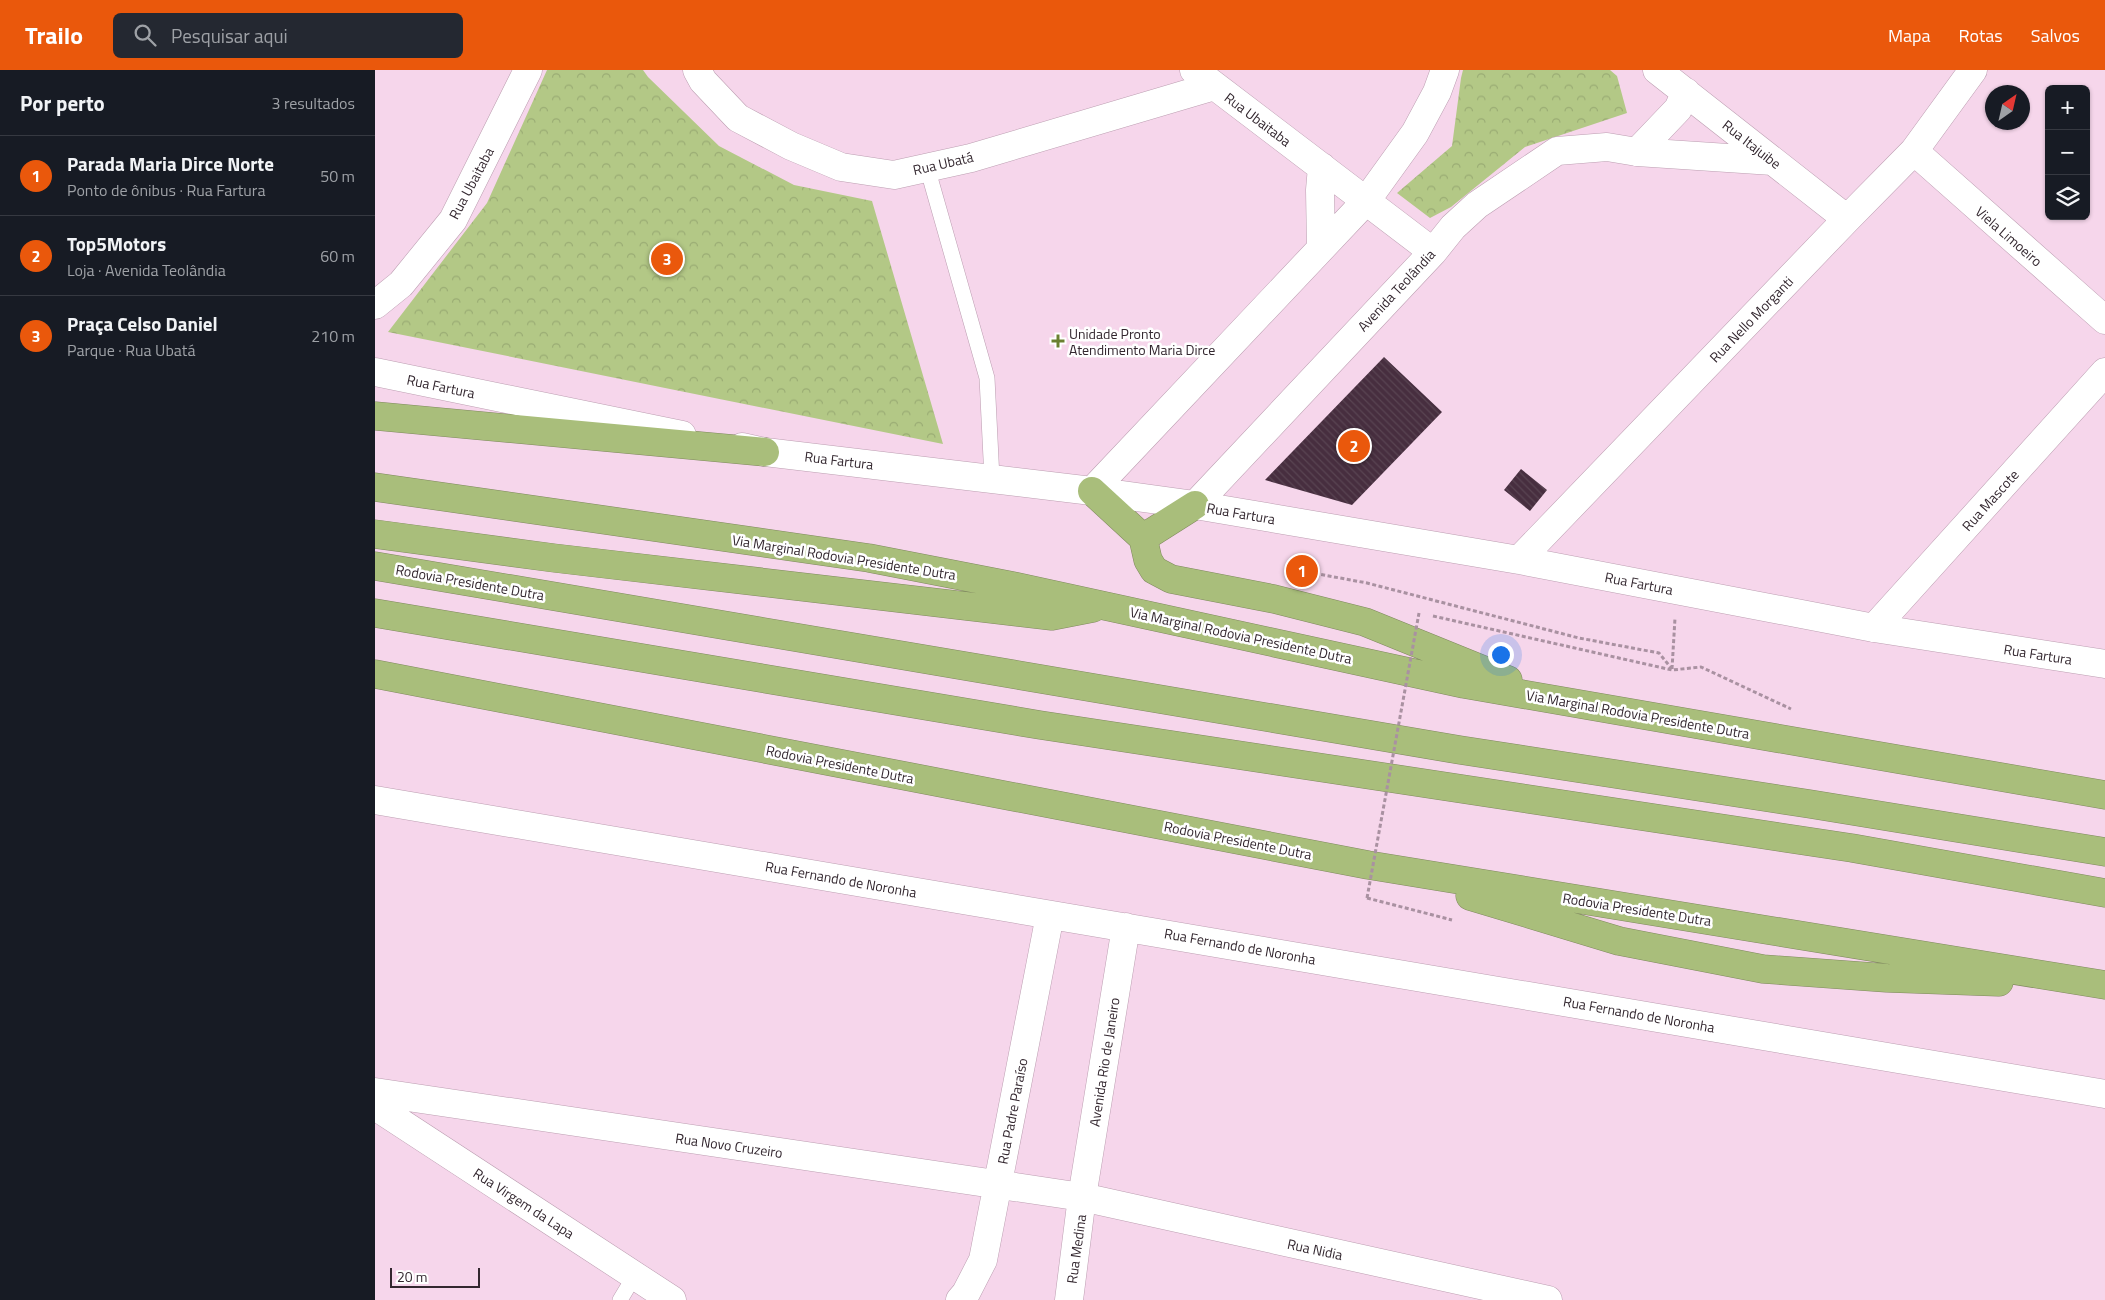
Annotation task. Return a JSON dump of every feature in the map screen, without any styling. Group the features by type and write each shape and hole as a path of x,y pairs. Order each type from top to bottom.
{"highway":[{"path":"375,416 765,452"},
{"name":"Via Marginal Rodovia Presidente Dutra","path":"375,487 869,558 1107,606 1463,684 2105,795"},
{"path":"1092,491 1143,538 1148,560 1154,570 1171,579 1274,599 1365,622 1556,700"},
{"path":"1143,538 1195,505"},
{"path":"375,534 554,558 1052,616 1107,606"},
{"name":"Rodovia Presidente Dutra","path":"375,566 1460,750 2105,852"},
{"path":"375,613 1040,725 1852,848 2105,893"},
{"name":"Rodovia Presidente Dutra","path":"375,674 1368,865 2105,986"},
{"path":"1368,865 1619,941 1763,968 1887,978 2105,986"}],"street":[{"name":"Rua Ubaitaba","path":"375,305 401,284 453,220 528,70"},
{"name":"Rua Ubatá","path":"697,70 703,81 738,118 791,146 841,167 894,175 980,155 1143,105 1204,78"},
{"path":"1092,491 1366,202 1415,134 1437,92 1445,70"},
{"name":"Rua Itajuibe","path":"1657,70 1847,218"},
{"name":"Rua Nello Morganti","path":"1519,560 1847,218 1914,152 1973,70"},
{"name":"Rua Ubaitaba","path":"1204,78 1433,252"},
{"path":"1637,152 1678,109 1686,92"},
{"name":"Avenida Teolândia","path":"1195,505 1433,252 1453,227 1477,205 1557,151 1607,147 1637,152 1773,161"},
{"name":"Viela Limoeiro","path":"1914,152 2105,320"},
{"path":"1321,167 1321,248"},
{"name":"Rua Fartura","path":"375,372 765,452 1195,505 1519,560 1875,628 2105,664"},
{"name":"Rua Mascote","path":"1875,628 2105,372"},
{"name":"Rua Fernando de Noronha","path":"375,800 2105,1094"},
{"name":"Rua Padre Paraíso","path":"960,1300 966,1294 983,1260 1050,916"},
{"name":"Avenida Rio de Janeiro","path":"1083,1198 1126,927"},
{"name":"Rua Novo Cruzeiro","path":"375,1092 1083,1198"},
{"name":"Rua Virgem da Lapa","path":"375,1106 671,1300"},
{"name":"Rua Medina","path":"1069,1300 1083,1198"},
{"name":"Rua Nidia","path":"1083,1198 1548,1300"}],"lane":[{"path":"927,167 987,378 992,479"},
{"path":"620,1300 635,1275"}],"path":[{"path":"1302,571 1367,583 1579,638 1659,653 1672,670"},
{"path":"1672,670 1676,590"},
{"path":"1367,898 1419,613 1672,670"}],"green space":[{"path":"547,70 643,70 719,146 794,185 872,201 943,444 388,332 487,203"},
{"path":"1463,70 1610,70 1617,76 1627,113 1525,147 1451,207 1430,218 1397,193 1452,146"}],"building":[{"path":"1384,357 1442,412 1352,505 1265,480"},
{"path":"1521,469 1547,490 1530,511 1504,490"}],"place":[{"name":"Praça Celso Daniel","path":"667,259"},
{"name":"Unidade Pronto Atendimento Maria Dirce","path":"1058,341"},
{"name":"Top5Motors","path":"1354,446"},
{"name":"Parada Maria Dirce Norte","path":"1302,571"}]}
